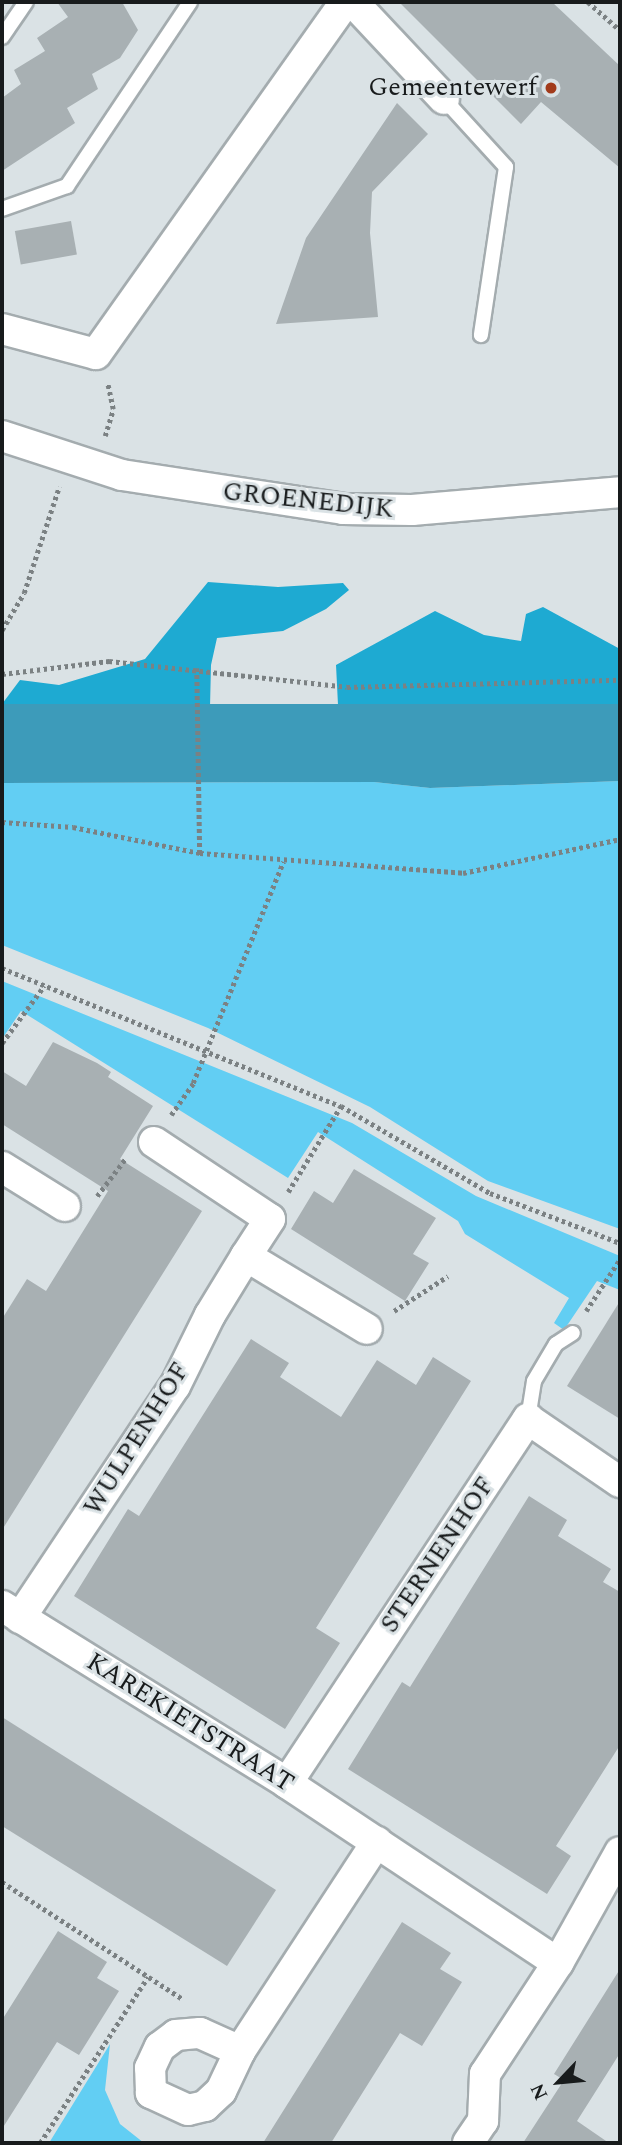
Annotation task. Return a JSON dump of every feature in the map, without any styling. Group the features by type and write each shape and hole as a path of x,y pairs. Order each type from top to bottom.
{"street":[{"path":"2,329 96,354 345,2"},
{"path":"353,2 444,99"},
{"name":"GROENEDIJK","path":"2,436 122,475 343,509 412,510 620,492"},
{"path":"153,1142 270,1219"},
{"path":"2,1167 65,1206"},
{"name":"WULPENHOF","path":"11,1612 175,1386 210,1315 270,1219"},
{"path":"246,1256 367,1329"},
{"path":"528,1419 620,1482"},
{"name":"STERNENHOF","path":"287,1783 528,1419"},
{"name":"KAREKIETSTRAAT","path":"11,1612 287,1783 558,1963"},
{"path":"240,2051 377,1842"},
{"path":"468,2143 483,2121 485,2074 558,1963 620,1852"}],"lane":[{"path":"2,37 26,2"},
{"path":"2,207 67,186 190,2"},
{"path":"444,99 506,167 481,335"},
{"path":"528,1419 534,1381 555,1344 573,1333"}],"path":[{"path":"588,2 620,30"},
{"path":"96,354 113,409 104,435 122,475"},
{"path":"2,630 41,549 68,456"},
{"path":"2,674 109,661 197,668 347,687 620,680"},
{"path":"197,668 200,853"},
{"path":"2,822 73,827 200,853 283,862 463,873 620,839"},
{"path":"65,1206 92,1203 126,1157 153,1142 193,1083 283,862"},
{"path":"2,968 341,1106 490,1193 620,1243"},
{"path":"2,1043 44,986"},
{"path":"270,1219 341,1106"},
{"path":"573,1333 620,1259"},
{"path":"367,1329 448,1276"},
{"path":"2,1882 192,2005"},
{"path":"40,2143 148,1977"}],"shaded area":[{"path":"208,582 278,587 343,583 349,590 326,609 283,631 217,638 211,665 210,707 2,704 20,680 59,685 145,659"},
{"path":"543,607 620,649 620,704 338,705 336,665 435,611 484,635 521,641 526,614"},
{"path":"2,704 620,704 620,781 430,788 374,782 2,783"},
{"path":"620,781 620,1229 488,1181 370,1107 208,1028 2,945 2,783 374,782 430,788"},
{"path":"2,981 352,1123 476,1196 620,1256 620,1290 597,1281 564,1330 554,1323 569,1298 465,1234 458,1221 318,1132 288,1178 21,1011 2,1039"},
{"path":"110,2044 105,2090 120,2124 144,2143 49,2143"}],"building":[{"path":"57,2 122,2 138,30 120,58 92,74 98,89 67,108 75,123 2,171 2,98 21,84 14,70 45,51 37,38 68,17"},
{"name":"Gemeentewerf","path":"399,2 552,2 620,66 620,168 541,102 521,124"},
{"path":"397,103 428,134 372,192 370,233 378,317 276,324 306,238"},
{"path":"71,221 77,254 21,264 15,231"},
{"path":"53,1042 97,1063 111,1072 108,1077 153,1106 120,1159 202,1211 2,1530 2,1319 27,1279 46,1291 108,1191 2,1124 2,1071 26,1086"},
{"path":"354,1169 436,1218 413,1254 429,1263 405,1301 291,1229 314,1191 333,1203"},
{"path":"620,1301 620,1419 567,1386"},
{"path":"251,1339 289,1363 280,1377 341,1417 377,1360 416,1385 433,1357 471,1381 316,1628 340,1643 285,1729 74,1596 128,1509 139,1516"},
{"path":"529,1496 567,1520 558,1536 611,1569 603,1582 620,1592 620,1745 556,1846 571,1856 547,1894 348,1769 402,1682 410,1687"},
{"path":"2,1717 276,1890 227,1966 2,1826"},
{"path":"402,1922 451,1953 440,1969 462,1982 422,2046 400,2033 331,2143 263,2143"},
{"path":"58,1931 107,1962 97,1978 119,1991 79,2055 57,2042 2,2129 2,2020"},
{"path":"620,1969 620,2053 577,2121 609,2143 523,2143 564,2080 554,2074"}],"place":[{"name":"Gemeentewerf","path":"551,88"}]}
